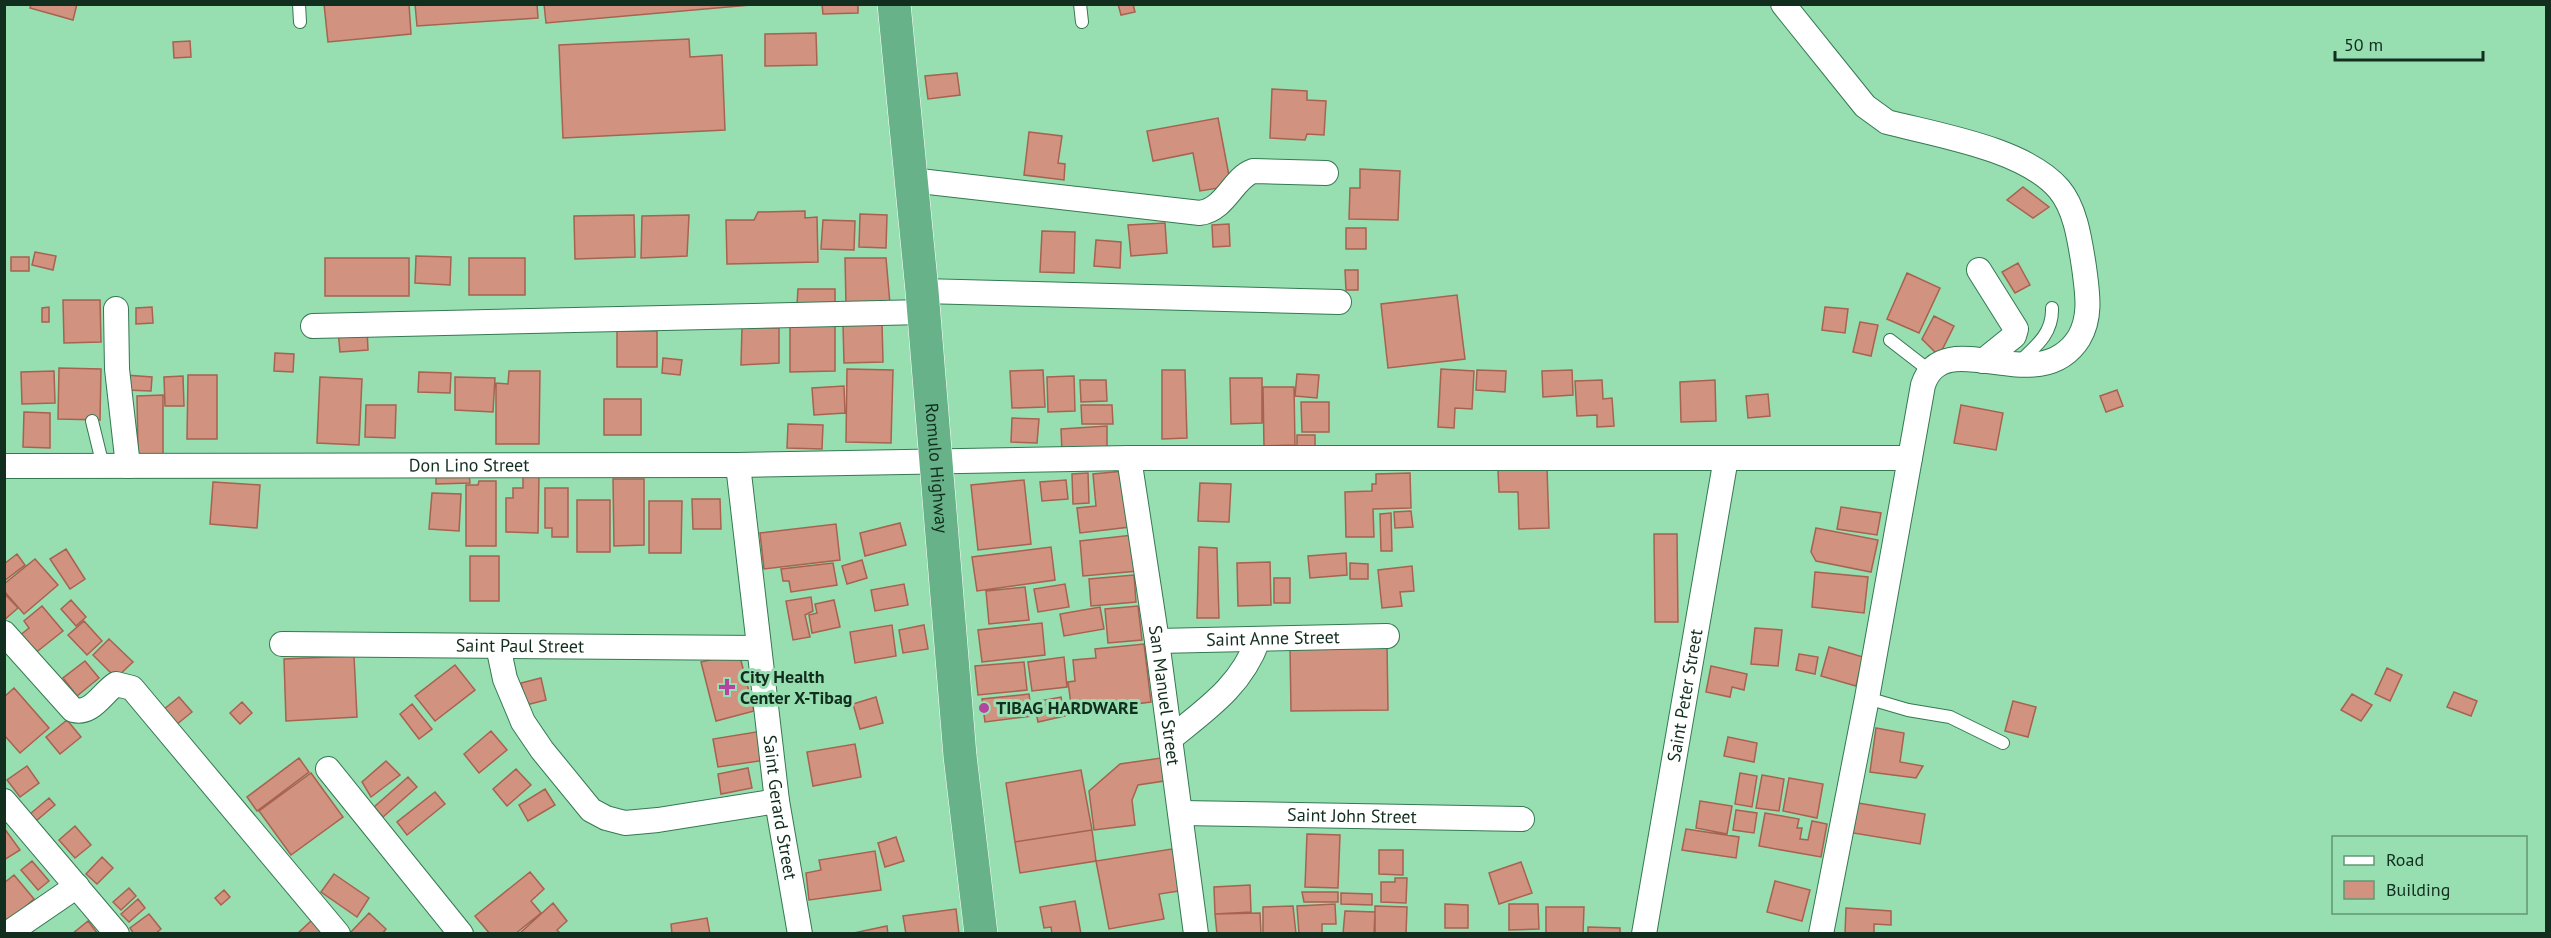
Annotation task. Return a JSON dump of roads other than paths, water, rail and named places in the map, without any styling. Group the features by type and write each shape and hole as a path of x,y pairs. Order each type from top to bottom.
{"highway":[{"name":"Romulo Highway","path":"894,4 923,301 934,460 960,756 981,933"}],"street":[{"path":"1783,4 1861,100 1877,116 1887,122 2007,155 2046,177 2063,195 2072,212 2088,298 2088,313 2084,327 2078,338 2059,356 2037,364 2014,366 1960,357 1948,360 1929,371 1923,385 1867,698 1821,933"},
{"path":"911,180 1200,213 1215,207 1243,176 1252,171 1326,173"},
{"path":"1979,270 2016,329 2014,336 1983,361"},
{"path":"313,326 923,301 1339,302"},
{"path":"116,309 117,369 128,466"},
{"name":"Don Lino Street","path":"4,466 738,465 1129,458 1910,458"},
{"name":"San Manuel Street","path":"1129,458 1171,738 1196,933"},
{"name":"Saint Peter Street","path":"1644,933 1726,458"},
{"name":"Saint Gerard Street","path":"738,465 777,801 800,933"},
{"path":"4,633 58,696 75,712 81,712 97,702 116,684 132,688 338,933"},
{"name":"Saint Anne Street","path":"1157,641 1387,636"},
{"path":"1171,738 1235,682 1245,669 1258,640"},
{"name":"Saint Paul Street","path":"282,644 759,648"},
{"path":"498,646 505,679 523,722 542,750 591,810 606,818 626,823 777,801"},
{"path":"328,769 461,933"},
{"path":"4,801 117,933"},
{"name":"Saint John Street","path":"1181,813 1522,819"},
{"path":"7,933 76,886"}],"lane":[{"path":"299,4 300,22"},
{"path":"1080,4 1082,22"},
{"path":"2014,366 2050,330 2053,321 2052,308"},
{"path":"1890,340 1929,371"},
{"path":"92,421 103,466"},
{"path":"1867,698 1908,710 1950,717 2003,743"}],"place":[{"name":"City Health Center X-Tibag","path":"727,687"},
{"name":"TIBAG HARDWARE","path":"984,708"}]}
